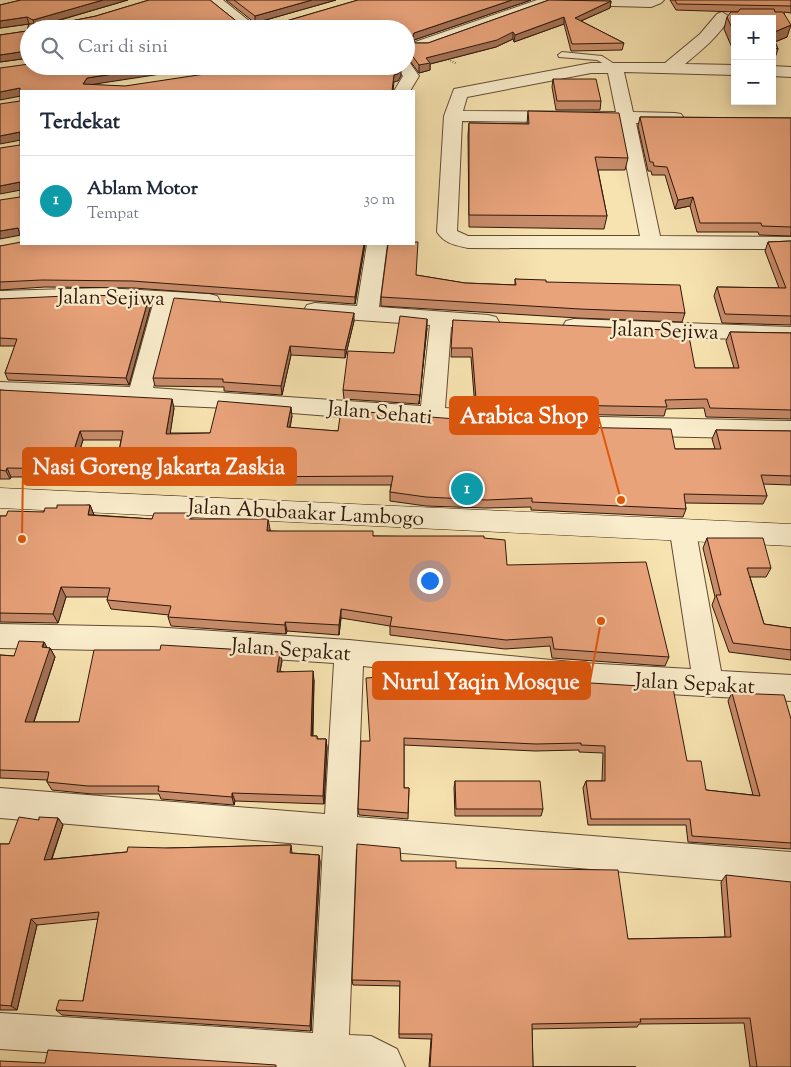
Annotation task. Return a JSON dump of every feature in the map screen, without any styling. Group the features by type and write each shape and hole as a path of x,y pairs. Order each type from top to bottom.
{"street":[{"path":"421,45 552,0"},
{"path":"574,0 651,2 656,0"},
{"path":"669,68 718,24 722,17 716,0"},
{"path":"220,1 246,20"},
{"path":"722,17 731,17"},
{"path":"615,67 652,244"},
{"path":"731,70 615,67 574,71 463,91 457,96 453,116 447,232 453,238 468,242 791,243"},
{"path":"776,71 791,72"},
{"path":"403,90 410,75"},
{"path":"453,116 693,118"},
{"path":"367,314 377,245"},
{"name":"Jalan Sejiwa","path":"0,298 38,295 165,298 232,303"},
{"path":"139,396 165,298"},
{"path":"290,308 508,323"},
{"path":"432,417 440,319"},
{"name":"Jalan Sejiwa","path":"556,325 791,334"},
{"name":"Jalan Sehati","path":"0,390 228,400 432,417 604,427 791,430"},
{"name":"Jalan Abubaakar Lambogo","path":"0,498 683,532 791,535"},
{"path":"683,532 708,683"},
{"name":"Jalan Sepakat","path":"0,636 152,639 349,652 582,676 791,688"},
{"path":"330,1052 349,652"},
{"path":"0,804 791,869"},
{"path":"0,1031 371,1055 384,1062 386,1067"}],"lane":[{"path":"562,55 599,58 615,67"}],"building":[{"path":"21,0 103,0 33,20 27,17 0,21 0,5"},
{"path":"149,0 210,0 235,20 76,20"},
{"path":"234,0 312,0 255,16"},
{"path":"358,0 512,0 415,33 415,20 290,20"},
{"path":"549,0 611,1 575,18 624,43 572,44 564,17 515,35 513,32 497,40 426,58 430,63 419,65 415,60 415,43 428,43"},
{"path":"675,0 791,0 791,6 677,4"},
{"path":"740,9 774,9 775,12 783,12 791,25 776,31 776,15 731,15 731,26 727,17 731,12 738,12"},
{"path":"20,32 20,52 0,55 0,35"},
{"path":"20,65 20,75 106,75 87,78 83,84 125,86 198,75 394,75 392,90 20,90 20,88 0,92 0,68"},
{"path":"553,79 596,79 601,101 557,101"},
{"path":"20,101 20,132 0,136 0,104"},
{"path":"528,111 619,113 628,158 595,157 607,216 469,215 469,123 529,124"},
{"path":"640,117 791,118 791,227 762,226 761,223 700,223 693,197 678,200 667,167 654,166 653,162 650,162"},
{"path":"20,145 20,182 0,186 0,148"},
{"path":"20,197 20,235 18,228 0,231 0,200"},
{"path":"791,241 791,316 725,314 717,287 786,288 768,242"},
{"path":"20,242 20,245 364,245 355,297 132,281 42,280 0,282 0,246"},
{"path":"415,242 418,242 416,275 465,283 516,285 515,279 546,280 546,282 680,285 685,313 580,309 381,297 388,245 415,245"},
{"path":"89,295 149,297 126,378 5,373 17,339 0,338 0,299"},
{"path":"174,298 354,313 345,350 290,346 281,386 223,382 223,379 153,378"},
{"path":"400,316 427,319 420,395 343,390 348,351 394,353"},
{"path":"453,320 688,331 695,368 739,368 730,332 791,333 791,410 710,408 707,399 665,400 667,407 558,405 476,399 472,348 451,348"},
{"path":"0,390 172,399 166,434 210,433 218,401 291,407 287,427 338,431 341,410 558,427 671,429 675,449 721,449 716,430 791,431 791,476 761,475 767,496 684,494 686,509 532,502 532,498 487,500 426,497 390,492 393,476 217,477 218,471 115,473 123,431 80,431 68,469 7,468 6,471 0,470"},
{"path":"57,505 90,505 88,515 152,519 154,513 190,513 189,519 268,519 267,531 373,531 373,536 484,536 484,538 505,540 507,565 646,562 669,657 554,649 552,637 506,640 390,626 392,617 341,609 339,625 285,622 285,625 168,617 171,606 107,600 110,588 61,587 53,614 0,613 0,516 6,516 8,511 44,512 45,508 57,508"},
{"path":"707,538 763,538 771,568 747,568 764,624 791,628 791,650 733,643 716,595 721,595"},
{"path":"19,641 44,642 42,647 50,648 25,722 79,722 94,650 160,650 161,645 280,652 277,672 313,671 311,736 317,736 317,739 326,739 323,796 232,793 232,797 158,791 159,786 88,786 47,782 49,772 0,770 0,655 14,656"},
{"path":"406,675 406,677 491,680 491,683 558,683 558,681 673,688 687,761 701,761 706,790 760,796 732,693 784,695 791,719 791,843 692,836 690,819 591,819 586,781 605,781 605,746 581,745 581,743 536,744 404,738 404,788 409,788 408,813 358,809 361,741 370,741 366,678"},
{"path":"455,781 540,781 543,809 456,809"},
{"path":"19,817 39,820 39,817 58,818 44,860 127,852 128,847 169,848 291,845 290,853 319,855 310,1026 56,1010 59,1000 83,1001 99,912 31,919 11,1006 0,1005 0,844 9,844"},
{"path":"357,844 400,848 401,861 456,861 456,868 618,870 628,939 731,937 726,875 791,882 791,1067 757,1067 750,1018 640,1019 641,1022 532,1024 533,1067 430,1067 432,1034 399,1034 400,981 352,980"},
{"path":"48,1050 276,1065 276,1067 0,1067 0,1061 45,1063"}],"place":[{"name":"Ablam Motor","path":"467,489"},
{"name":"Arabica Shop","path":"621,500"},
{"name":"Nasi Goreng Jakarta Zaskia","path":"22,539"},
{"name":"Nurul Yaqin Mosque","path":"601,621"}]}
